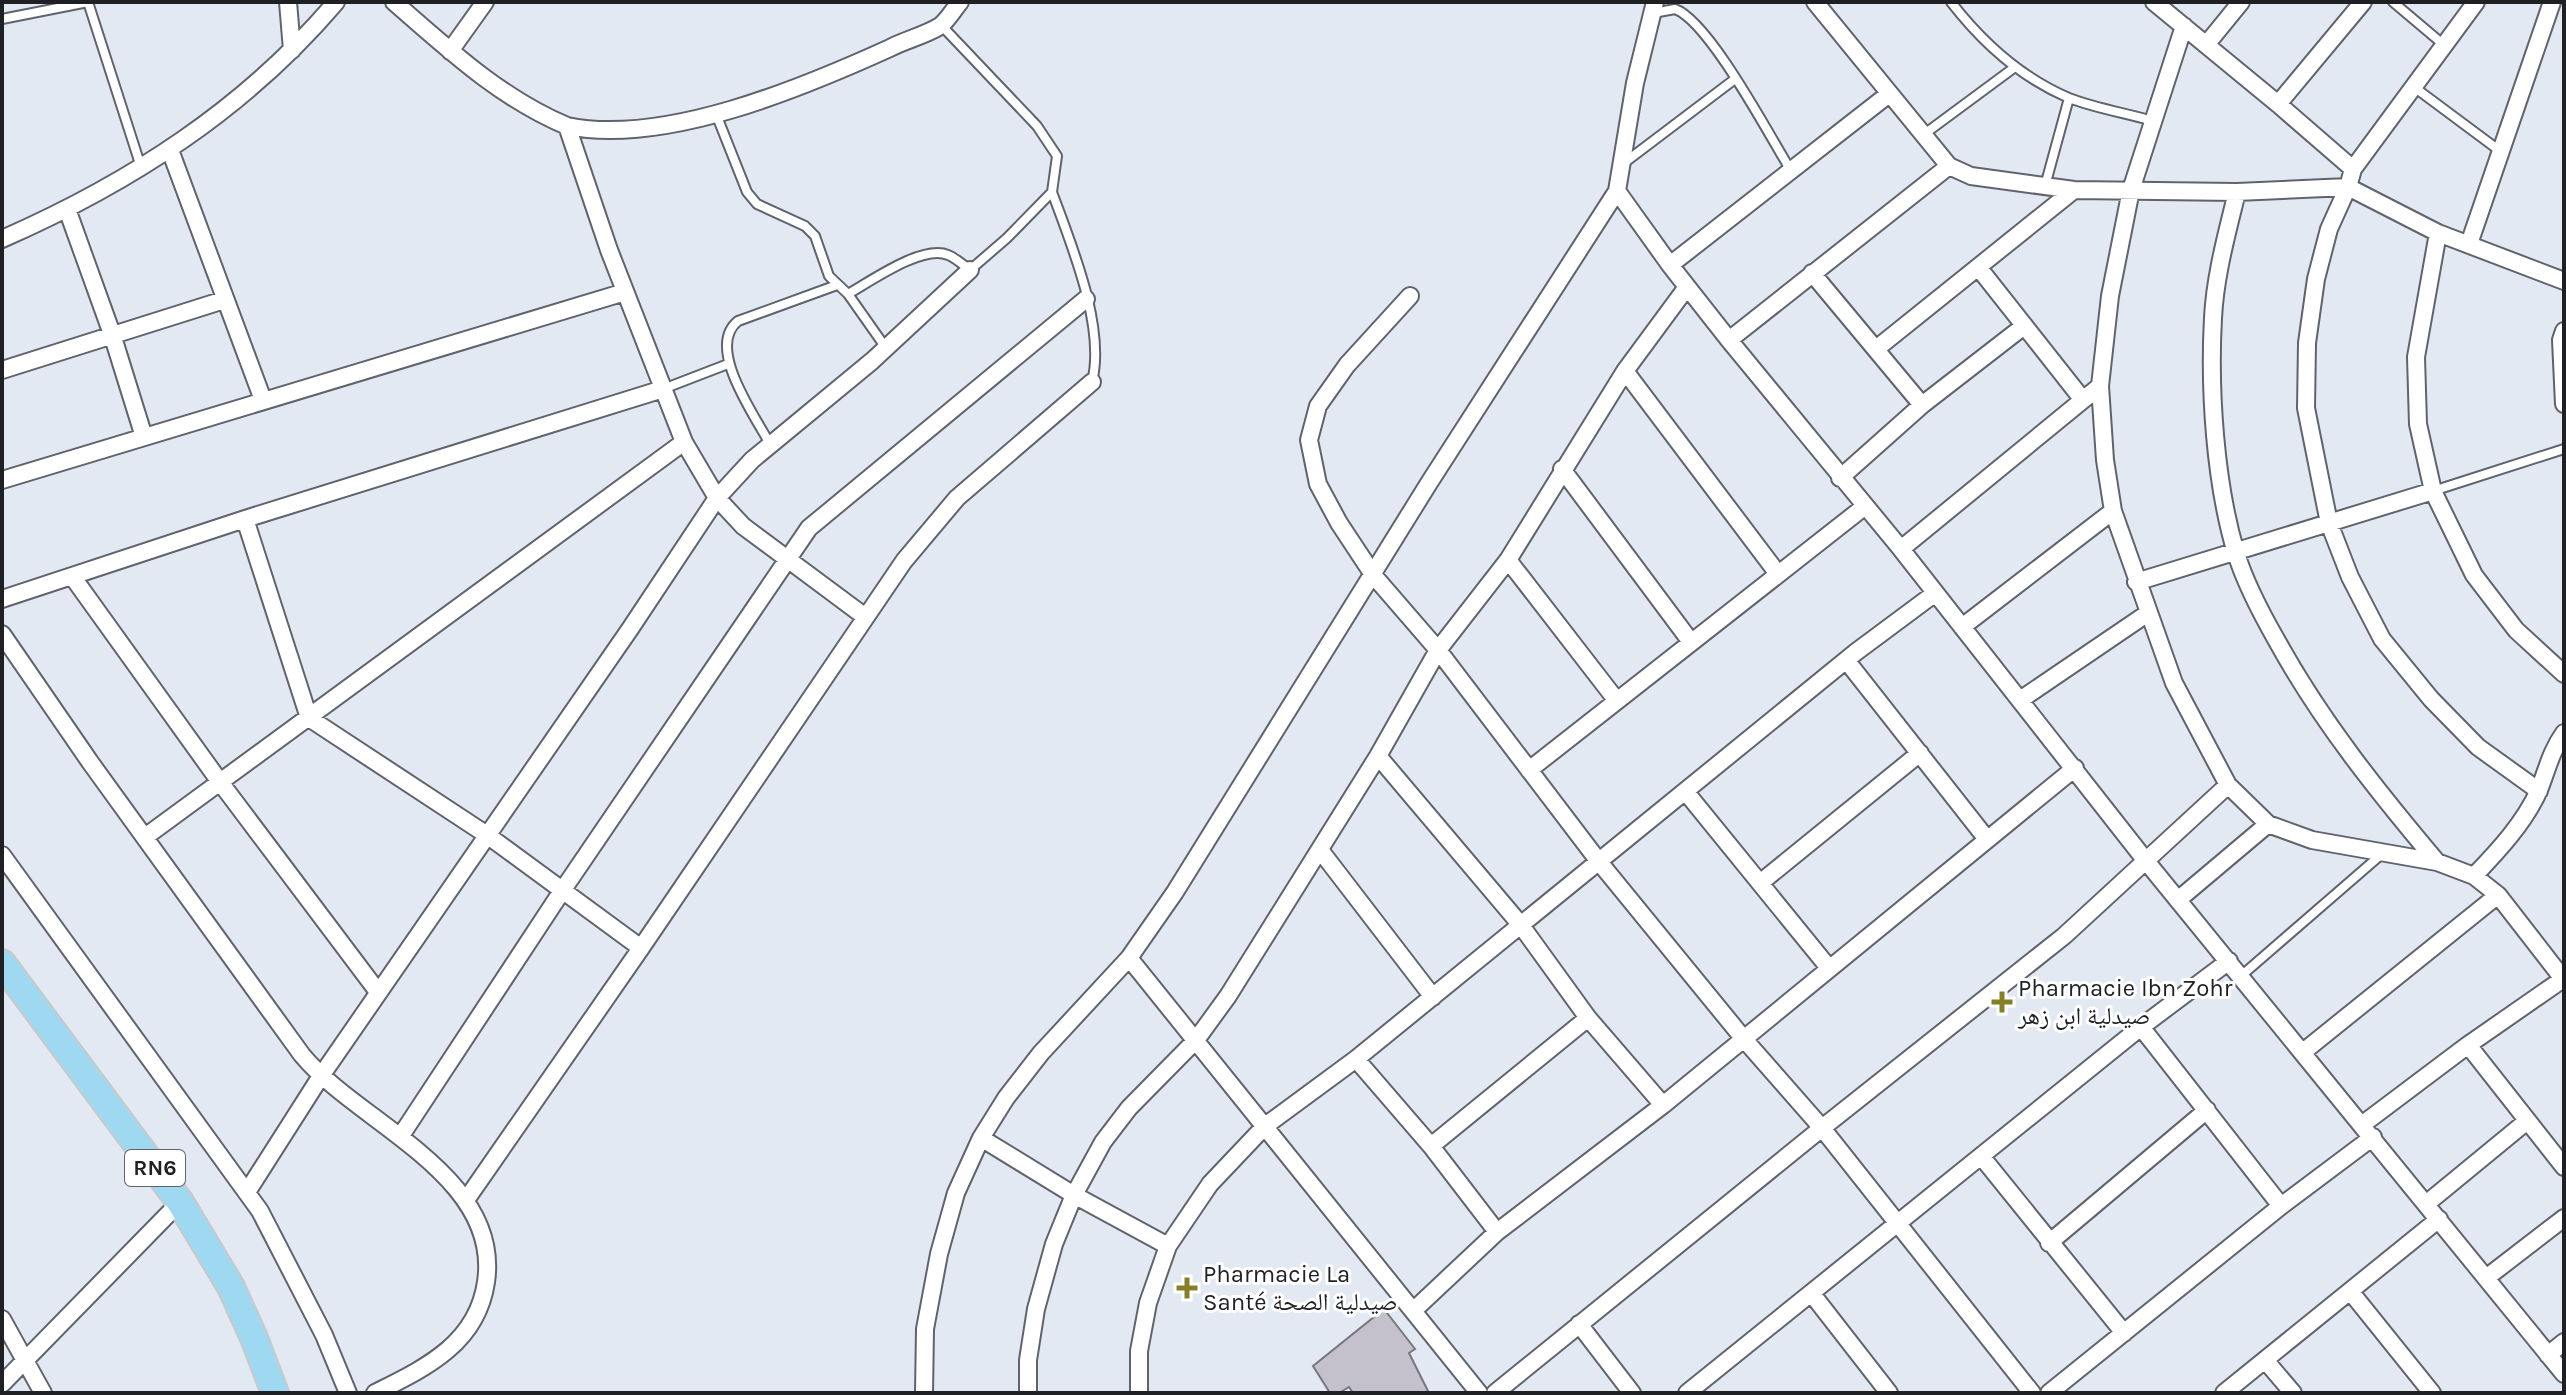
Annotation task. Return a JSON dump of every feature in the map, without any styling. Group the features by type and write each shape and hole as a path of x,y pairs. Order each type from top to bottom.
{"main road":[{"name":"RN6","path":"2,963 180,1202 231,1287 275,1393"}],"street":[{"path":"288,2 292,50"},
{"path":"2,239 67,209 170,150 232,104 292,50 336,2"},
{"path":"394,2 450,51 515,101 567,126 606,131 659,127 716,114 837,72 941,25 960,2"},
{"path":"450,51 485,2"},
{"path":"1815,2 1949,166 1971,176 2074,190 2237,192 2348,187 2438,233 2564,281"},
{"path":"2154,2 2353,169"},
{"path":"2206,45 2241,2"},
{"path":"2278,104 2363,2"},
{"path":"2476,2 2353,169 2329,229 2316,279 2307,343 2306,408 2329,523 2350,577 2382,639 2431,699 2478,747 2539,791"},
{"path":"2469,244 2552,2"},
{"path":"924,1393 925,1329 939,1254 956,1193 981,1138 1006,1098 1041,1053 1129,958 1175,892 1438,469 1617,191 1635,83 1654,8"},
{"path":"2049,1393 2281,1206 2468,1045 2564,979 2498,895 2474,876 2437,862 2312,840 2268,824 2228,785 2174,683 2113,511 2105,460 2100,386 2110,296 2131,190 2184,26"},
{"path":"1670,265 1889,94"},
{"path":"567,126 625,292 684,442 717,498 743,526 864,616"},
{"path":"170,150 263,400"},
{"path":"1729,340 1949,166"},
{"path":"1876,349 2074,190"},
{"path":"1617,191 1687,287 1901,549 2146,861 2564,1374"},
{"path":"2237,192 2213,315 2212,413 2236,553 2261,613 2300,683 2355,762 2437,862"},
{"path":"67,209 112,334 144,437"},
{"path":"2438,233 2416,357 2418,424 2433,491 2474,575 2516,630 2564,674"},
{"path":"1978,267 2083,400"},
{"path":"247,1192 321,1076 717,498 770,444 886,348 970,270"},
{"path":"1812,273 1922,405"},
{"path":"1028,1393 1028,1360 1036,1309 1054,1244 1074,1195 1103,1142 1129,1108 1196,1040 1228,996 1378,756 1438,650 1508,560 1625,371 1687,287"},
{"path":"2,480 625,292"},
{"path":"1410,296 1347,365 1318,406 1309,440 1318,484 1339,523 1374,576 1438,650 1600,863 1743,1038 1822,1128 2032,1393"},
{"path":"400,1137 562,891 809,528 1086,299"},
{"path":"2,370 224,300"},
{"path":"1840,478 1922,405 2024,326"},
{"path":"2564,331 2561,340 2564,404"},
{"path":"1625,371 1778,574"},
{"path":"466,1200 904,561 957,498 1092,382"},
{"path":"1901,549 2100,386"},
{"path":"2,599 245,519 663,389"},
{"path":"145,837 684,442"},
{"path":"1562,469 1691,642"},
{"path":"2136,582 2433,491"},
{"path":"1529,770 1864,507"},
{"path":"1962,627 2113,511"},
{"path":"245,519 309,718 487,835 641,948"},
{"path":"1508,560 1617,701"},
{"path":"72,576 220,782 378,992"},
{"path":"1139,1393 1139,1351 1148,1303 1168,1246 1210,1184 1265,1126 1356,1059 1846,660 1934,594"},
{"path":"2020,700 2148,613"},
{"path":"2,634 90,762 302,1055 321,1076 437,1169 466,1200 485,1245 487,1272 476,1316 459,1342 442,1357 375,1393"},
{"path":"1846,660 1986,838"},
{"path":"2474,876 2500,849 2539,791 2546,765 2564,733"},
{"path":"1760,883 1920,753"},
{"path":"1378,756 1520,924 1588,1018 1663,1105"},
{"path":"1414,1310 1497,1232 1663,1105 2075,768"},
{"path":"1495,1393 2064,936 2228,785"},
{"path":"1685,791 1829,968"},
{"path":"2179,899 2268,824"},
{"path":"1320,850 1433,997"},
{"path":"2,855 247,1192 324,1335 348,1393"},
{"path":"2303,1052 2498,895"},
{"path":"1129,958 1479,1393"},
{"path":"1687,1393 2141,1027 2229,961"},
{"path":"1431,1146 1588,1018"},
{"path":"2141,1027 2281,1206"},
{"path":"2468,1045 2564,1167"},
{"path":"1356,1059 1431,1146 1497,1232"},
{"path":"2049,1243 2207,1110"},
{"path":"2426,1204 2527,1121"},
{"path":"981,1138 1074,1195 1168,1246"},
{"path":"1981,1156 2124,1333"},
{"path":"2,1384 180,1202"},
{"path":"2486,1278 2564,1218"},
{"path":"2224,1393 2439,1219"},
{"path":"2350,1291 2432,1393"},
{"path":"1812,1294 1884,1387 1865,1393"},
{"path":"2,1319 43,1393"},
{"path":"1579,1324 1632,1393"},
{"path":"2548,1355 2564,1342"},
{"path":"2265,1360 2293,1393"}],"lane":[{"path":"2,19 88,2 141,168"},
{"path":"1951,2 1970,27 2015,67 2069,98 2153,121"},
{"path":"2393,2 2444,45"},
{"path":"1654,8 1682,12 1718,52 1790,169"},
{"path":"941,25 1037,126 1057,156 1052,192 1078,264 1086,299 1096,360 1092,382"},
{"path":"1923,135 2015,67"},
{"path":"1622,165 1735,79"},
{"path":"2414,86 2500,151"},
{"path":"2045,186 2069,98"},
{"path":"716,114 747,192 757,204 805,226 815,236 829,276 848,294 886,348"},
{"path":"848,294 915,257 933,252 948,255 970,270 1052,192"},
{"path":"770,444 728,364 729,328 738,321 837,285"},
{"path":"663,389 728,364"},
{"path":"2433,491 2564,449"},
{"path":"2241,976 2383,853"}],"building":[{"path":"1384,1309 1415,1349 1409,1353 1429,1393 1353,1393 1349,1387 1339,1393 1330,1393 1313,1366"}],"place":[{"name":"Pharmacie Ibn Zohr صيدلية ابن زهر","path":"2002,1002"},
{"name":"Pharmacie La Santé صيدلية الصحة","path":"1187,1288"}]}
